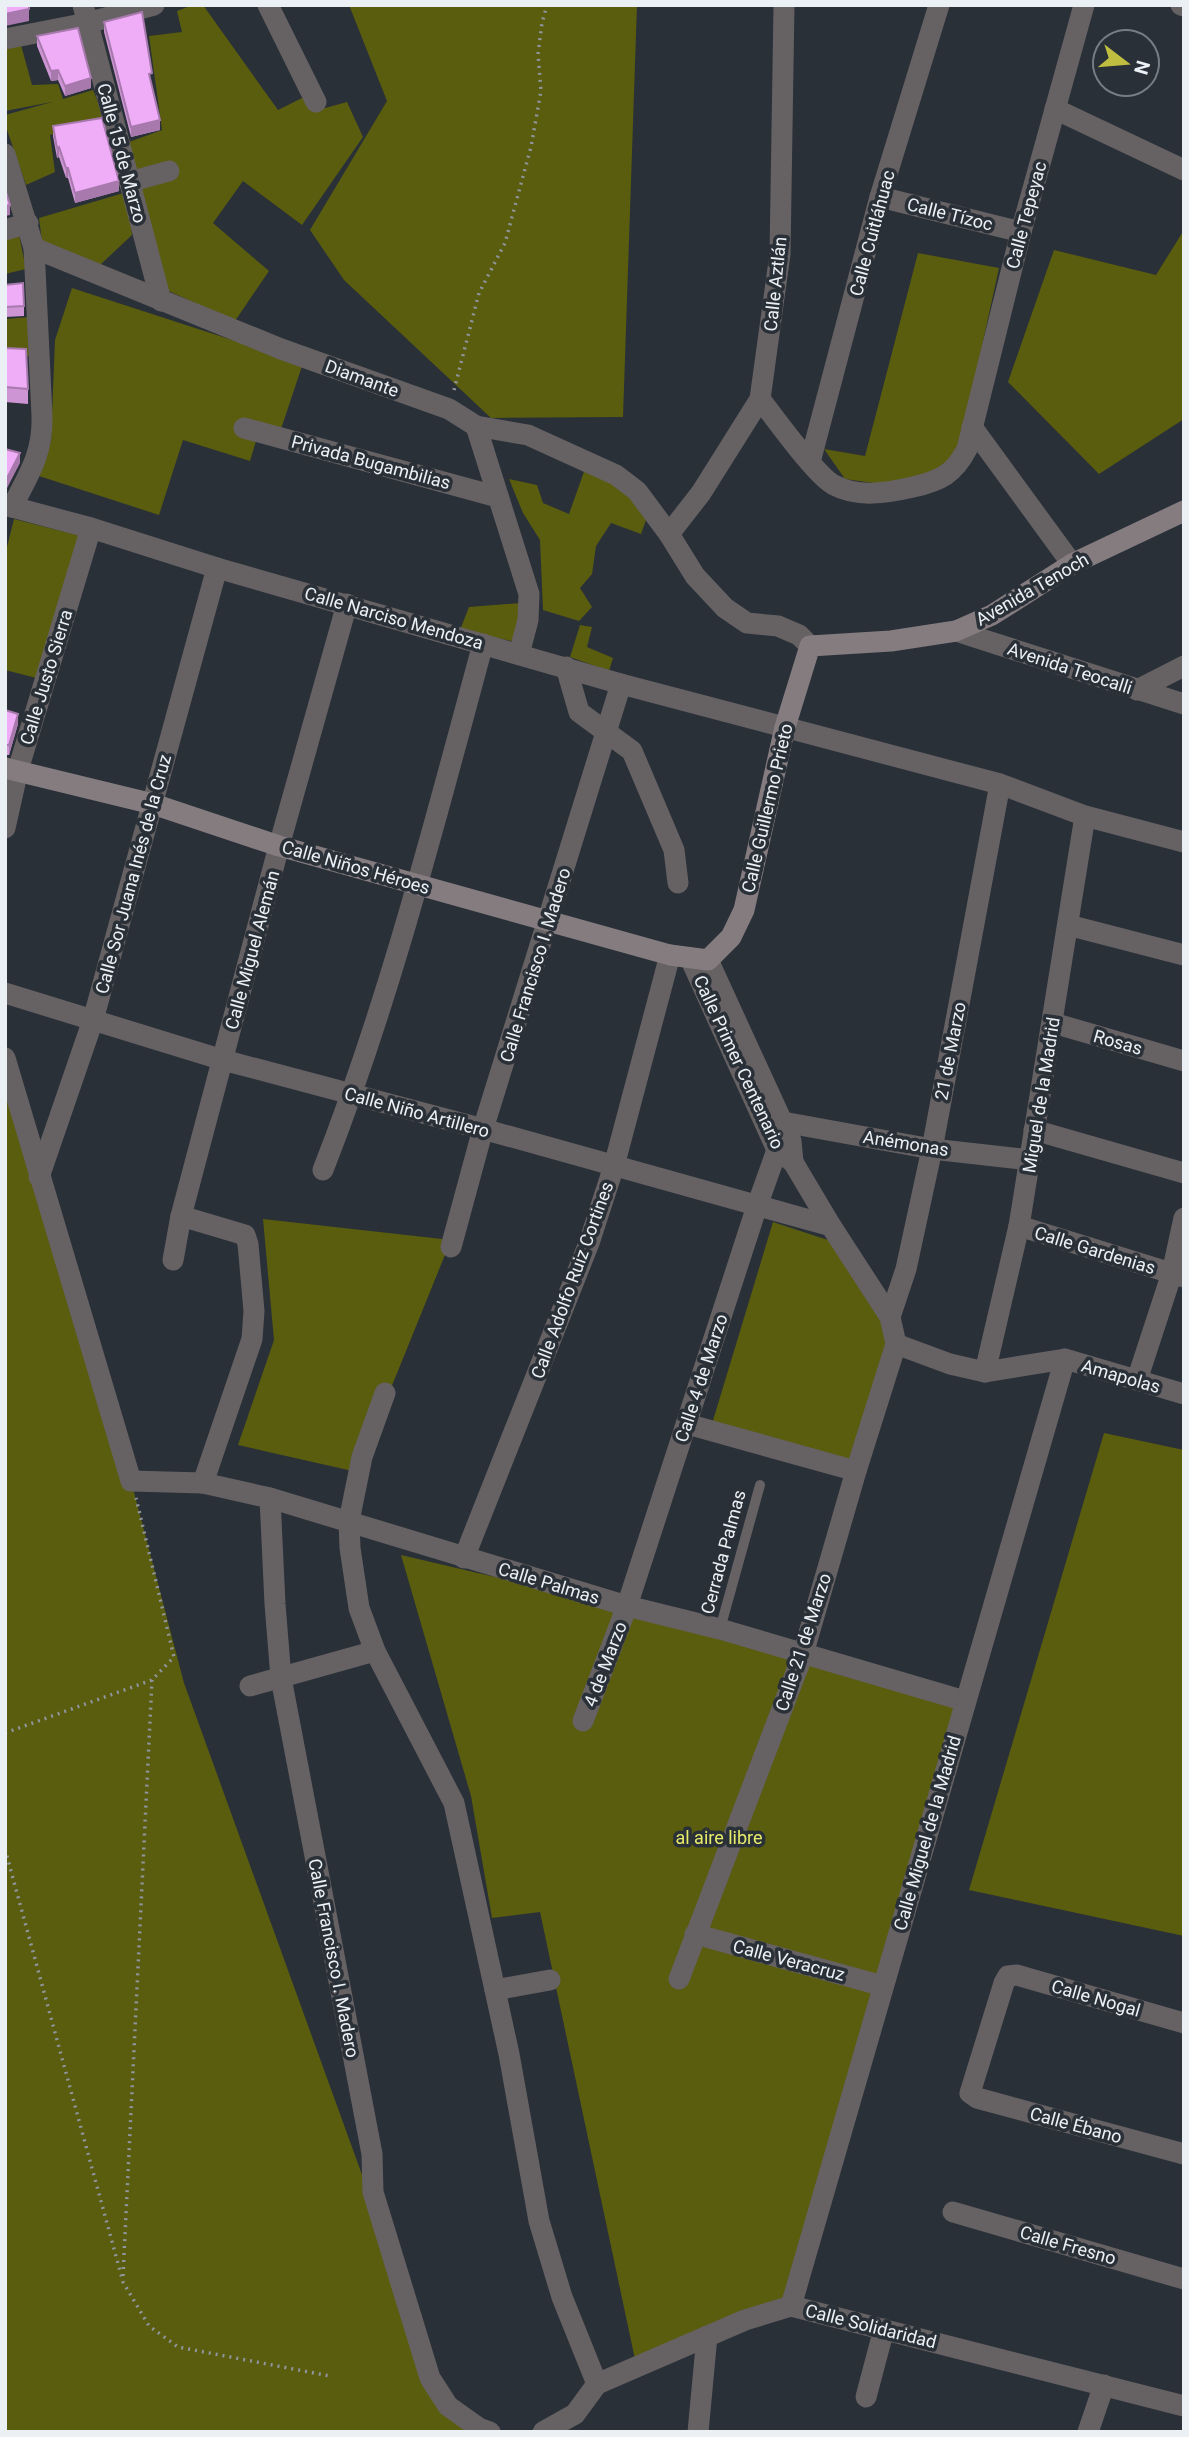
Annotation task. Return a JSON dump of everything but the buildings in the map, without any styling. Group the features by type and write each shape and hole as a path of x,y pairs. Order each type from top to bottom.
{"street":[{"path":"5,39 85,14 154,5"},
{"path":"268,5 316,102"},
{"name":"Calle Aztlán","path":"669,534 701,493 760,399 780,254 783,5"},
{"name":"Calle Cuitláhuac","path":"810,462 880,197 939,5"},
{"name":"Calle Tepeyac","path":"760,399 810,462 832,485 857,493 890,493 942,478 958,466 967,449 1020,232 1084,5"},
{"name":"Calle 15 de Marzo","path":"85,14 161,301"},
{"path":"1055,109 1184,170"},
{"path":"5,154 34,248 43,438 37,458 8,506"},
{"path":"129,182 169,171"},
{"name":"Calle Tízoc","path":"880,197 1020,232"},
{"path":"5,230 28,223"},
{"name":"Diamante","path":"34,248 281,349 449,409 477,426 528,435 617,475 637,491 669,534"},
{"path":"477,426 529,594 528,620 519,654"},
{"path":"972,427 1072,564"},
{"name":"Privada Bugambilias","path":"244,428 498,497"},
{"name":"Calle Narciso Mendoza","path":"8,506 621,684 1000,783"},
{"name":"Avenida Tenoch","path":"810,646 891,641 956,631 992,615 1072,564 1184,511"},
{"name":"Calle Justo Sierra","path":"5,828 12,769 91,528"},
{"path":"669,534 695,576 725,608 747,623 778,626 799,635 810,646"},
{"name":"Calle Sor Juana Inés de la Cruz","path":"40,1177 93,1020 217,568"},
{"name":"Calle Miguel Alemán","path":"173,1260 181,1216 279,846 347,604"},
{"name":"Avenida Teocalli","path":"956,631 1184,704"},
{"path":"323,1170 353,1094 418,885 484,644"},
{"name":"Calle Guillermo Prieto","path":"689,958 731,937 744,911 785,727 810,646"},
{"path":"1137,690 1184,666"},
{"path":"566,667 579,712 632,751 674,850 678,883"},
{"name":"Calle Francisco I. Madero","path":"451,1247 483,1129 621,684"},
{"name":"Calle Niños Héroes","path":"12,769 153,804 279,846 689,958"},
{"path":"1000,783 1085,816 1184,842"},
{"name":"21 de Marzo","path":"890,1317 906,1269 932,1149 1000,783"},
{"name":"Miguel de la Madrid","path":"985,1372 1019,1226 1085,816"},
{"path":"1068,925 1184,955"},
{"name":"Calle Primer Centenario","path":"689,958 783,1122 791,1141 785,1156"},
{"name":"Calle Primer Centenario","path":"689,958 785,1156 890,1317 896,1344"},
{"name":"Calle Adolfo Ruiz Cortines","path":"464,1558 589,1243 689,958"},
{"name":"Calle Niño Artillero","path":"5,993 223,1060 831,1226"},
{"name":"Rosas","path":"1053,1023 1184,1061"},
{"path":"5,1058 131,1481"},
{"name":"Anémonas","path":"783,1122 932,1149 1030,1160"},
{"path":"1034,1130 1184,1173"},
{"name":"Calle 4 de Marzo","path":"627,1606 757,1206 785,1156"},
{"path":"181,1216 245,1234 253,1298 252,1339 203,1483"},
{"path":"1137,1380 1178,1275 1184,1218"},
{"name":"Calle Gardenias","path":"1019,1226 1178,1275"},
{"name":"Amapolas","path":"896,1344 950,1364 985,1372 1065,1359 1184,1394"},
{"name":"Calle 21 de Marzo","path":"679,1979 803,1654 896,1344"},
{"name":"Calle Miguel de la Madrid","path":"791,2306 1065,1359"},
{"path":"385,1393 362,1457 349,1521 359,1608 375,1651 454,1802 509,2054 539,2221 562,2297 597,2384 575,2414 543,2432"},
{"path":"687,1424 856,1471"},
{"name":"Calle Palmas","path":"131,1481 203,1483 271,1498 627,1606 720,1629 965,1701"},
{"name":"Calle Francisco I. Madero","path":"271,1498 281,1678 372,2154 373,2192 430,2378 448,2406 479,2428 490,2432"},
{"name":"4 de Marzo","path":"583,1721 627,1606"},
{"path":"250,1686 375,1651"},
{"name":"Calle Veracruz","path":"695,1934 883,1986"},
{"name":"Calle Nogal","path":"970,2093 1008,1976 1017,1975 1184,2023"},
{"path":"495,1990 550,1980"},
{"name":"Calle Ébano","path":"970,2093 977,2098 1184,2154"},
{"name":"Calle Fresno","path":"953,2212 1184,2279"},
{"name":"Calle Solidaridad","path":"597,2384 745,2320 791,2306 1184,2406"},
{"path":"866,2398 884,2329"},
{"path":"698,2432 707,2336"},
{"path":"1088,2432 1104,2385"}],"lane":[{"name":"Cerrada Palmas","path":"720,1629 760,1485"}],"path":[{"path":"449,409 479,293 505,243 531,147 541,91 538,54 547,5"},
{"path":"5,1732 152,1680 174,1657 131,1481"},
{"path":"123,2282 152,1680"},
{"path":"5,1849 123,2282 149,2326 178,2347 330,2376"}],"green space":[{"path":"193,5 203,5 278,110 302,98 325,108 347,102 363,137 302,225 243,181 213,223 269,271 235,321 162,288 129,142 162,130 149,36 182,32 177,11"},
{"path":"349,5 637,5 623,417 491,418 344,280 310,230 387,101"},
{"path":"21,45 32,85 58,84 63,99 93,90 107,124 50,135 55,172 26,185 5,124 5,115 52,102 5,111 5,49"},
{"path":"127,192 132,235 100,265 42,241 39,218"},
{"path":"1184,230 1184,419 1099,474 1008,382 1054,250 1156,275"},
{"path":"19,235 26,269 5,274 5,238"},
{"path":"918,253 999,268 957,461 921,484 887,485 845,479 824,449 865,456"},
{"path":"72,288 303,363 278,438 259,431 250,461 183,440 159,515 39,476 51,441 55,340"},
{"path":"30,317 32,356 5,357 5,319"},
{"path":"585,469 651,506 641,534 611,523 596,546 592,574 580,588 592,607 579,621 543,610 540,540 523,513 509,479 537,485 543,503 569,514"},
{"path":"14,519 81,536 44,680 5,670 5,555"},
{"path":"521,603 521,643 460,630 469,607"},
{"path":"580,625 592,627 587,647 613,658 609,671 570,657"},
{"path":"5,1091 131,1481 184,1683 449,2415 481,2432 5,2432"},
{"path":"263,1219 451,1240 357,1472 238,1445 274,1340"},
{"path":"773,1222 834,1242 892,1341 857,1470 711,1427"},
{"path":"1104,1433 1184,1450 1184,1936 969,1890"},
{"name":"al aire libre","path":"401,1555 645,1612 956,1706 794,2301 636,2364 540,1912 492,1918 471,1796"}]}
